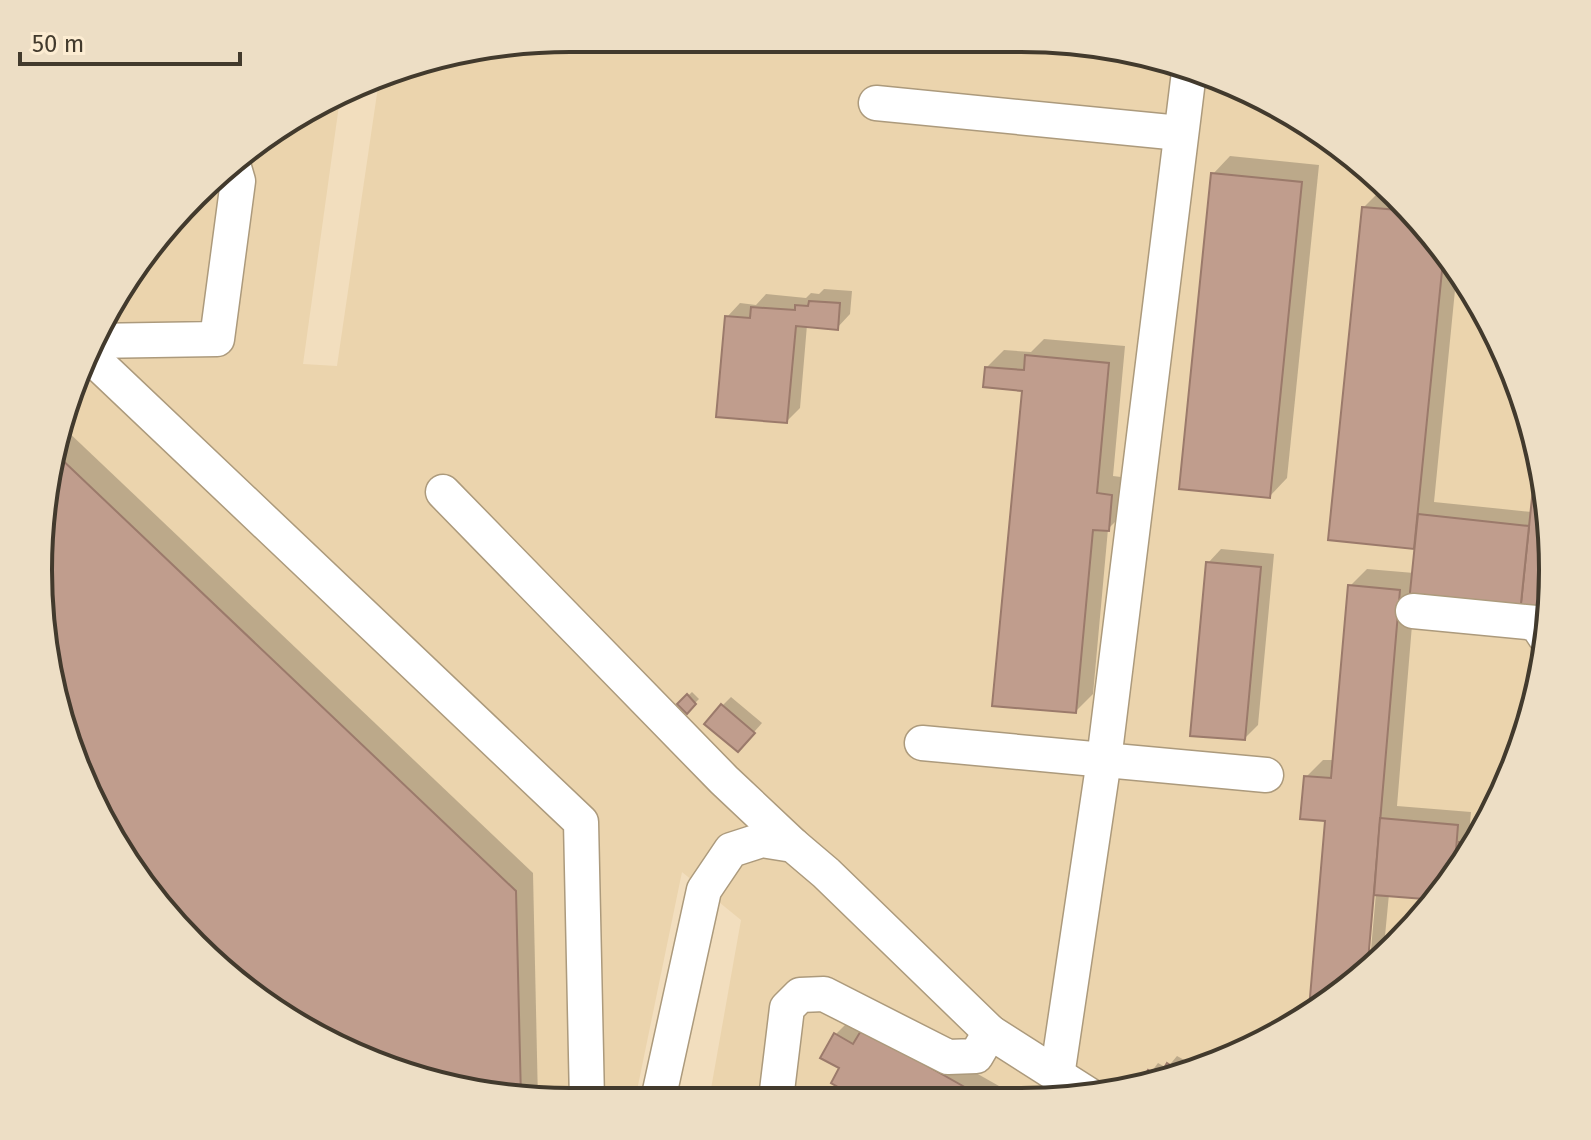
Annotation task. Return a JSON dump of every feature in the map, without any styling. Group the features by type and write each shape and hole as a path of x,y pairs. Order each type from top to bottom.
{"lane":[{"path":"1057,1076 1104,760 1188,79"},
{"path":"876,103 1180,133"},
{"path":"105,341 217,339 238,181 236,174"},
{"path":"96,361 581,822 587,1088"},
{"path":"443,492 724,780 990,1032 1073,1085"},
{"path":"1413,611 1536,623"},
{"path":"922,743 1266,775"},
{"path":"661,1088 704,890 731,850 762,840 793,845"},
{"path":"777,1088 787,1008 800,995 824,994 948,1057 976,1056 990,1032"}],"shaded area":[{"path":"1021,52 1089,56 1188,79 1280,121 1309,139 1363,181 1432,255 1452,282 1486,341 1512,403 1521,436 1535,502 1538,536 1535,638 1512,737 1486,799 1452,858 1387,936 1309,1001 1250,1035 1188,1061 1122,1078 1055,1087 711,1088 741,920 682,872 637,1088 502,1084 403,1061 341,1035 282,1001 228,959 181,912 139,858 105,799 79,737 56,638 52,570 56,502 79,403 105,341 139,282 204,204 282,139 339,106 303,364 337,366 378,89 403,79 469,62 536,53"}],"building":[{"path":"1211,173 1302,182 1270,498 1179,489"},
{"path":"1362,207 1392,209 1442,269 1414,549 1328,540"},
{"path":"809,301 840,303 838,330 796,326 787,423 716,417 725,316 750,318 751,307 795,310 795,305 808,306"},
{"path":"1025,355 1109,363 1097,493 1112,495 1109,531 1093,530 1076,713 992,706 1022,391 983,387 985,367 1024,370"},
{"path":"64,461 516,891 521,1086 436,1070 372,1049 282,1001 228,959 181,912 139,858 105,799 79,737 62,671 53,604 53,536"},
{"path":"1533,490 1538,536 1537,615 1520,613"},
{"path":"1418,514 1529,526 1520,613 1409,602"},
{"path":"1206,562 1261,567 1245,740 1190,736"},
{"path":"1348,585 1400,590 1369,954 1310,1000 1325,821 1300,819 1304,776 1331,778"},
{"path":"687,694 696,704 687,714 677,704"},
{"path":"721,704 755,733 738,752 704,724"},
{"path":"1380,818 1458,825 1456,852 1421,899 1374,895"},
{"path":"862,1029 966,1088 840,1088 831,1083 839,1068 820,1058 834,1033 853,1044"}]}
